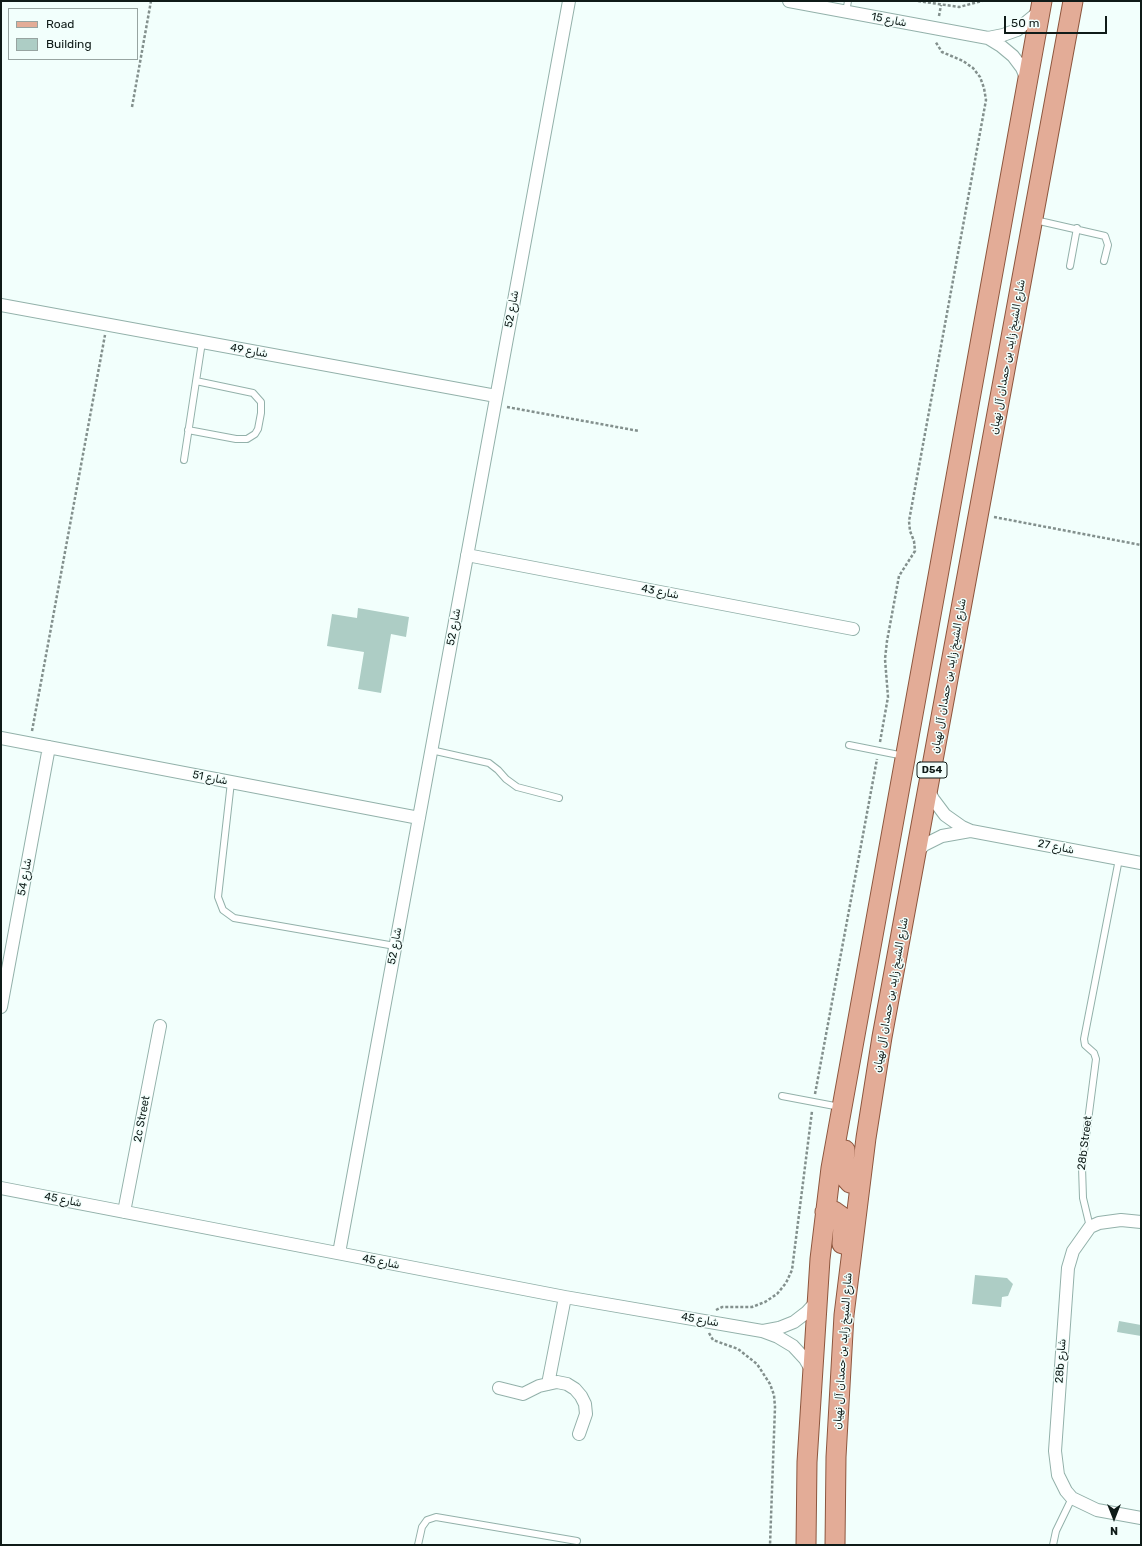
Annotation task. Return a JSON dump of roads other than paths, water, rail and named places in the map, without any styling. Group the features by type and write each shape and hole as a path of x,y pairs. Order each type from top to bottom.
{"main road":[{"name":"شارع الشيخ زايد بن حمدان آل نهيان","path":"835,1545 836,1457 844,1315 874,1086 1073,1"},
{"name":"D54","path":"806,1545 807,1462 825,1212 842,1107 1041,6"},
{"path":"849,1073 850,1109 843,1170 846,1179 854,1184 860,1185"},
{"path":"825,1212 838,1212 843,1220 840,1273 844,1315"}],"street":[{"name":"شارع 52","path":"339,1253 569,1"},
{"name":"شارع 15","path":"789,1 847,6 936,28 988,38 1003,36 1016,30 1041,6"},
{"name":"شارع 15","path":"988,38 1013,56 1022,68 1028,82"},
{"name":"شارع 49","path":"1,305 107,326 202,342 495,400"},
{"name":"شارع 43","path":"467,556 853,629"},
{"name":"شارع 51","path":"1,738 419,818"},
{"name":"شارع 54","path":"1,1007 49,747"},
{"name":"شارع 27","path":"928,790 945,815 971,831 1141,863"},
{"name":"شارع 27","path":"916,852 942,836 971,831"},
{"name":"2c Street","path":"124,1212 160,1026"},
{"name":"شارع 45","path":"1,1188 565,1297 762,1331 778,1337 793,1346 805,1359 813,1374"},
{"path":"1090,1227 1099,1223 1121,1220 1141,1222"},
{"name":"28b شارع","path":"1072,1498 1066,1491 1058,1475 1056,1463 1056,1443 1068,1268 1077,1242 1090,1227"},
{"path":"548,1384 565,1297"},
{"name":"شارع 45","path":"762,1331 779,1328 794,1322 807,1312 818,1299"},
{"path":"499,1388 523,1394 548,1384 566,1384 575,1389 585,1404 586,1414 580,1434"},
{"path":"1072,1498 1097,1510 1141,1518"}],"lane":[{"path":"1033,219 1106,236 1108,245 1104,261"},
{"path":"1070,266 1076,228"},
{"path":"184,460 202,342"},
{"path":"188,430 236,439 247,439 258,430 261,413 260,402 253,393 196,381"},
{"path":"849,745 905,756"},
{"path":"431,750 489,763 498,770 506,780 517,787 560,798"},
{"path":"231,782 218,898 223,910 234,918 395,946"},
{"name":"28b Street","path":"1090,1227 1083,1198 1082,1167 1096,1059 1094,1053 1085,1045 1084,1039 1119,859"},
{"path":"782,1096 842,1107"},
{"path":"1053,1545 1056,1531 1072,1498"},
{"path":"418,1545 422,1527 427,1520 436,1517 577,1541"},
{"path":"558,1545 559,1537"}]}
